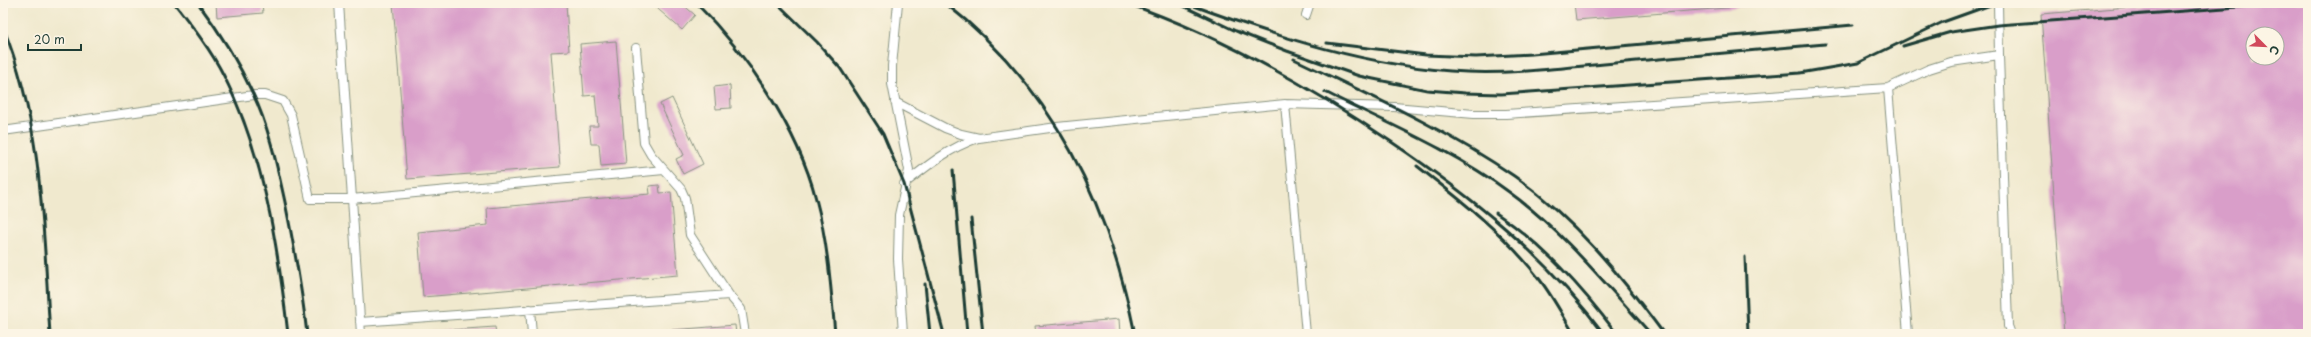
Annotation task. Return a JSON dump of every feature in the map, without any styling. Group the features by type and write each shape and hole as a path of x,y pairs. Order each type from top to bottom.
{"lane":[{"path":"339,3 350,199 361,334"},
{"path":"898,3 892,66 895,102 908,160 908,170 899,215 898,259 903,334"},
{"path":"1306,15 1310,3"},
{"path":"1998,3 2008,326 2011,334"},
{"path":"636,48 644,143 664,170 675,181 685,198 687,224 694,243 729,295 741,309 745,334"},
{"path":"904,184 942,155 960,145 979,138 1057,127 1285,104 1394,107 1474,114 1506,114 1888,88 1929,69 1951,62 1999,55"},
{"path":"1888,88 1908,334"},
{"path":"3,131 247,95 265,95 283,101 291,115 310,199 350,199 664,170"},
{"path":"895,102 945,128 961,134 979,138"},
{"path":"1285,104 1306,334"},
{"path":"360,322 729,295"},
{"path":"530,309 532,334"}],"building":[{"path":"216,3 262,3 263,13 217,17"},
{"path":"393,3 566,3 569,51 551,52 560,167 407,179"},
{"path":"651,3 681,3 695,15 682,30"},
{"path":"1574,3 1776,3 1776,4 1576,20"},
{"path":"2180,3 2308,3 2308,334 2064,334 2041,14"},
{"path":"616,41 626,164 601,166 599,144 591,144 589,126 598,126 595,95 584,96 580,44"},
{"path":"730,85 731,108 716,109 714,87"},
{"path":"672,98 703,164 683,174 676,159 684,155 660,104"},
{"path":"659,185 660,193 671,192 678,275 423,297 418,232 488,225 487,208 650,194 649,186"},
{"path":"1119,319 1120,334 1036,334 1035,326"},
{"path":"735,325 736,334 673,334 672,330"},
{"path":"495,327 496,334 421,334 421,332"}],"railway":[{"path":"174,3 201,38 219,66 238,106 249,137 259,169 274,235 288,334"},
{"path":"198,3 221,35 235,58 264,120 285,202 298,268 307,334"},
{"path":"696,3 734,45 752,69 784,120 797,146 808,173 820,216 828,266 835,334"},
{"path":"777,3 817,42 840,68 883,134 904,184 944,334"},
{"path":"945,3 983,36 1016,72 1045,110 1070,150 1091,193 1109,238 1124,285 1135,334"},
{"path":"1126,3 1196,31 1263,63 1328,100 1390,141 1449,183 1505,228 1557,278 1604,334"},
{"path":"1177,3 1240,33"},
{"path":"1186,3 1289,38 1359,57 1395,64 1467,72 1536,70 1825,44"},
{"path":"1236,31 1287,51 1359,76 1427,90 1501,94 1800,73 1858,63 1943,22 1996,3"},
{"path":"1903,46 1951,32 1998,25 2292,3"},
{"path":"1327,43 1426,55 1476,57 1532,54 1853,25"},
{"path":"3,27 16,64 34,140 43,217 50,334"},
{"path":"1294,59 1407,113 1488,159 1536,192 1595,249 1631,291 1664,334"},
{"path":"1325,92 1396,126 1466,163 1509,192 1529,207 1566,241 1651,334"},
{"path":"1417,166 1466,205 1513,248 1545,286 1574,334"},
{"path":"953,170 967,334"},
{"path":"1496,213 1546,253 1576,284 1617,334"},
{"path":"971,219 983,334"},
{"path":"1745,257 1748,334"},
{"path":"925,284 930,334"}]}
